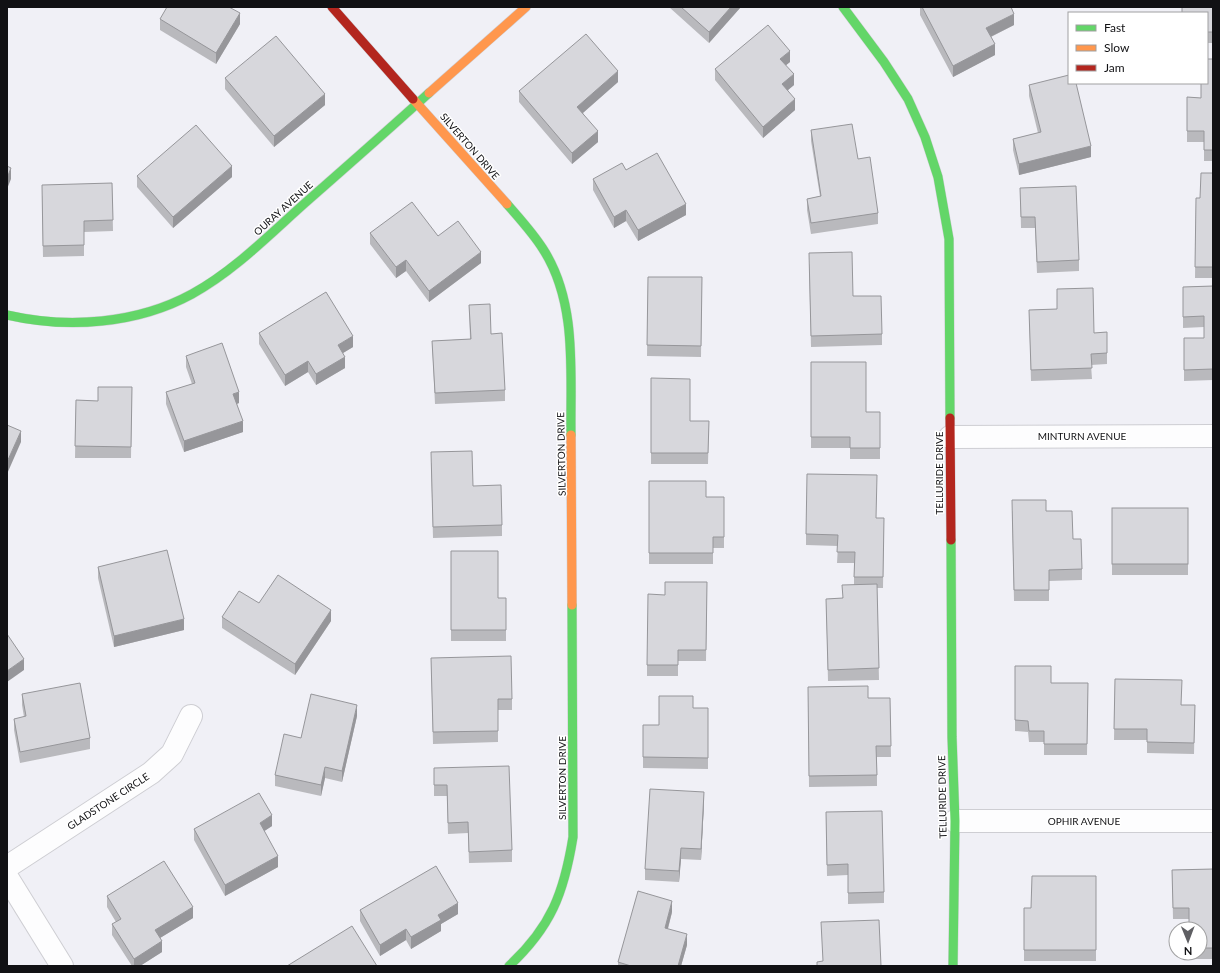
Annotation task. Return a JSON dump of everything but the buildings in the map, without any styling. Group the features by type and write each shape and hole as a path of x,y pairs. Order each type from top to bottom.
{"street":[{"name":"SILVERTON DRIVE","path":"332,7 527,227 544,250 559,283 570,332 573,837 567,873 561,894 541,929 523,954 509,966"},
{"name":"OURAY AVENUE","path":"7,315 55,323 95,322 134,316 183,299 214,280 259,244 526,7"},
{"name":"TELLURIDE DRIVE","path":"843,7 897,80 915,113 938,171 947,219 949,239 952,729 955,822 953,966"},
{"name":"MINTURN AVENUE","path":"950,437 1213,436"},
{"name":"GLADSTONE CIRCLE","path":"7,867 151,773 172,754 191,716"},
{"name":"OPHIR AVENUE","path":"955,822 1213,821"},
{"path":"7,877 62,966"}],"traffic: fast":[{"path":"843,7 884,62 908,99 925,137 938,177 949,239 950,418"},
{"path":"7,315 54,322 102,321 125,318 148,312 171,304 192,294 237,264 429,93"},
{"path":"507,204 543,249 554,270 562,292 570,339 571,435"},
{"path":"951,540 952,737 955,821 953,966"},
{"path":"509,966 535,937 553,908 565,875 573,837 572,605"}],"traffic: slow":[{"path":"429,93 526,7"},
{"path":"413,99 507,204"},
{"path":"571,435 572,605"}],"traffic: jam":[{"path":"332,7 413,99"},
{"path":"950,418 951,540"}]}
